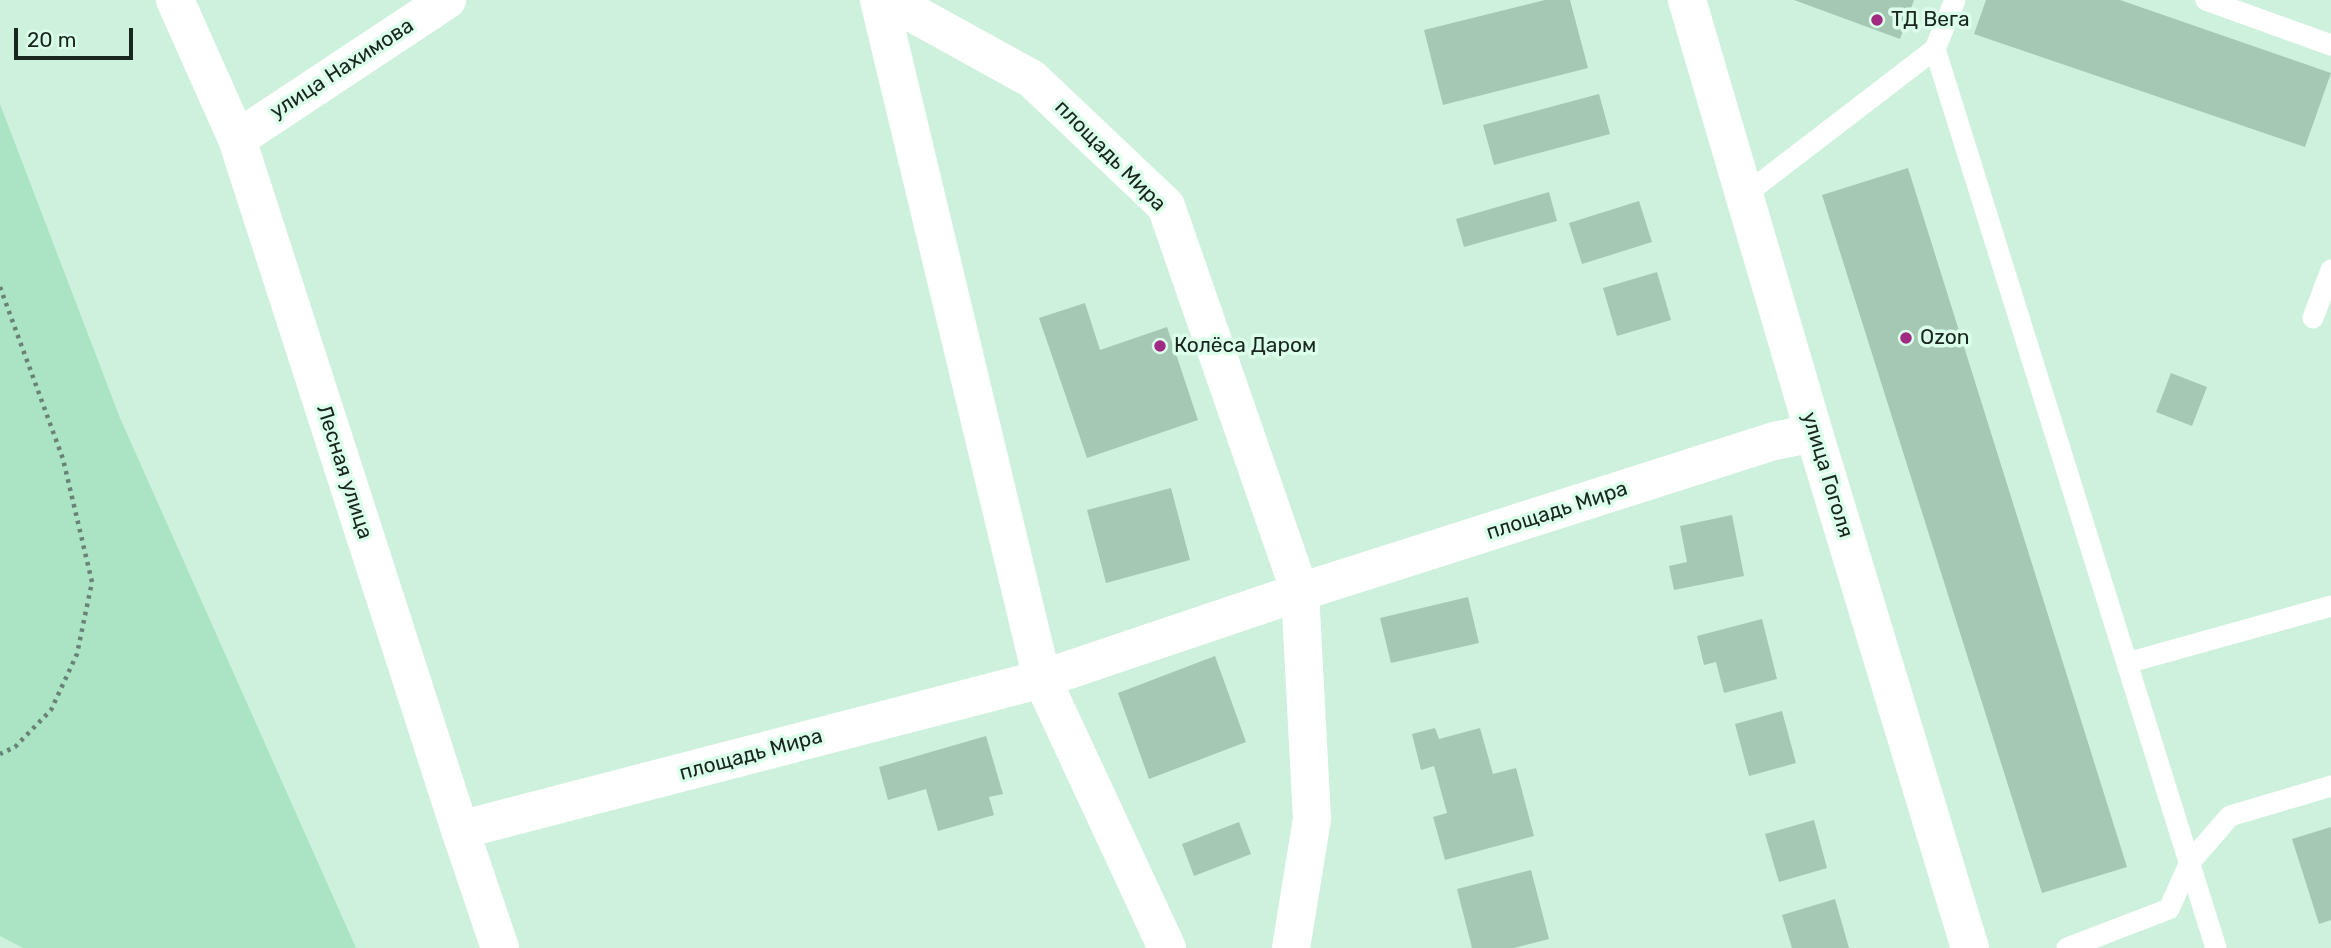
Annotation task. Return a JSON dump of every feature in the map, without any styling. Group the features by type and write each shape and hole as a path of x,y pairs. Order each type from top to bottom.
{"street":[{"name":"Лесная улица","path":"175,0 237,139 500,948"},
{"name":"улица Нахимова","path":"237,139 447,0"},
{"path":"879,0 1041,679 1167,948"},
{"name":"площадь Мира","path":"888,0 1032,79 1166,206 1300,592 1311,819 1291,948"},
{"name":"улица Гоголя","path":"1687,0 1814,433 1970,948"},
{"name":"площадь Мира","path":"460,830 1041,679 1300,592 1761,446 1814,433"}],"lane":[{"path":"1746,194 1935,49 1955,0"},
{"path":"2207,0 2331,45"},
{"path":"1935,49 2216,948"},
{"path":"2313,318 2331,270"},
{"path":"2127,663 2331,606"},
{"path":"2067,948 2169,909 2190,862 2230,816 2331,786"}],"path":[{"path":"0,287 63,459 92,582 77,654 51,710 15,747 0,754"}],"green space":[{"path":"0,104 120,418 356,948 23,948 0,936"}],"building":[{"path":"1545,0 1570,0 1588,68 1443,105 1424,30"},
{"name":"ТД Вега","path":"1794,0 1914,0 1900,39"},
{"path":"1986,0 2120,0 2331,73 2305,147 1974,34"},
{"path":"1599,94 1610,134 1494,165 1483,125"},
{"path":"1908,168 2127,867 2042,893 1822,195"},
{"path":"1549,192 1557,221 1464,247 1456,219"},
{"path":"1639,201 1652,242 1582,264 1569,223"},
{"path":"1657,272 1671,320 1617,336 1603,288"},
{"path":"1085,303 1100,350 1167,327 1198,420 1087,458 1039,318"},
{"path":"2171,373 2207,387 2192,426 2156,412"},
{"path":"1171,488 1190,560 1106,583 1087,510"},
{"path":"1732,515 1744,576 1674,590 1669,566 1687,562 1680,526"},
{"path":"1468,597 1479,643 1391,663 1380,618"},
{"path":"1762,619 1777,679 1724,693 1716,662 1704,665 1697,636"},
{"path":"1215,656 1246,742 1149,779 1118,693"},
{"path":"1782,711 1796,763 1749,776 1735,724"},
{"path":"1435,728 1439,739 1480,728 1493,774 1516,768 1534,836 1445,860 1433,817 1447,813 1434,766 1421,770 1412,734"},
{"path":"986,736 1003,794 989,797 994,815 938,831 926,789 888,800 879,767"},
{"path":"1814,820 1827,868 1779,882 1765,834"},
{"path":"1239,822 1251,854 1194,876 1182,844"},
{"path":"2331,827 2331,920 2319,924 2292,839"},
{"path":"1531,870 1549,939 1514,948 1472,948 1457,889"},
{"path":"1835,899 1849,948 1792,948 1782,915"}],"place":[{"name":"ТД Вега","path":"1877,20"},
{"name":"Ozon","path":"1906,338"},
{"name":"Колёса Даром","path":"1160,346"}]}
